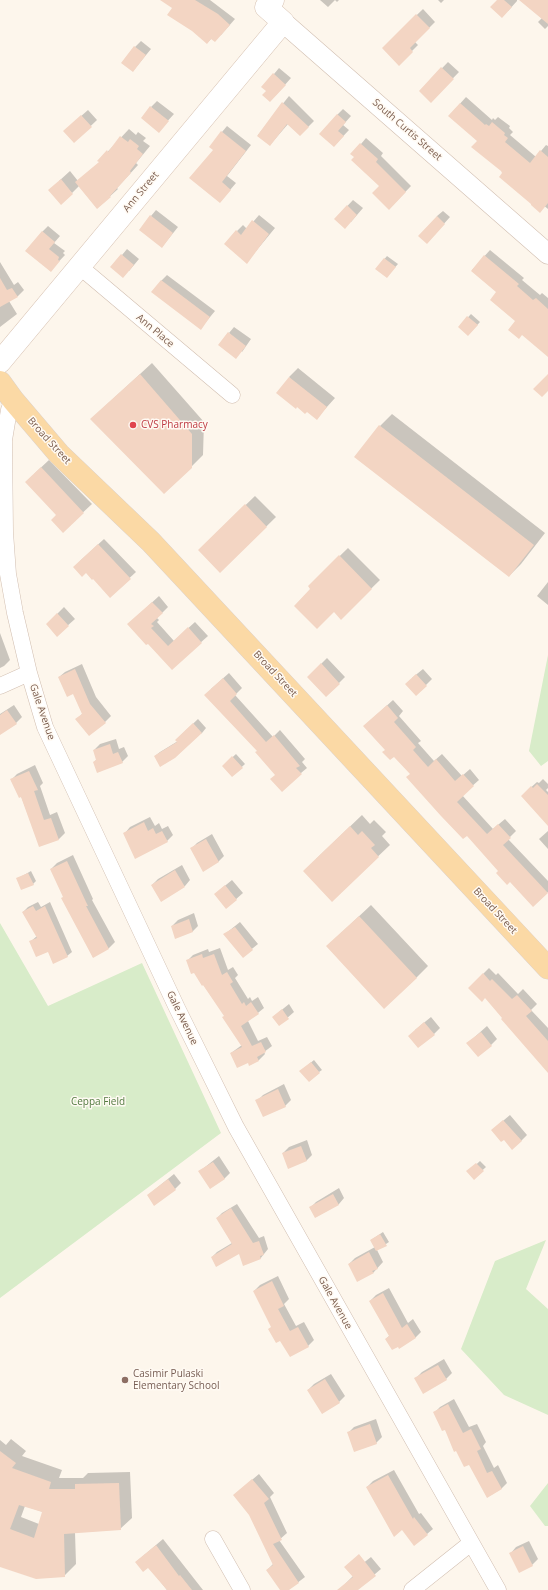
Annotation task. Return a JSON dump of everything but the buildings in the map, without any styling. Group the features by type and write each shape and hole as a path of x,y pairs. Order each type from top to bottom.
{"main road":[{"name":"South Curtis Street","path":"265,2 283,22"},
{"name":"Ann Street","path":"0,362 78,266 283,22"},
{"name":"Broad Street","path":"0,382 13,400 59,454 151,542 548,968"}],"street":[{"name":"South Curtis Street","path":"283,22 548,254"},
{"name":"Ann Place","path":"78,266 232,395"},
{"name":"Gale Avenue","path":"13,400 9,410 4,440 5,532 8,574 15,614 29,673 45,727 170,995 236,1128 498,1590"},
{"path":"0,686 29,673"},
{"path":"213,1539 242,1590"},
{"path":"412,1590 471,1543"}],"green space":[{"path":"548,655 548,761 541,766 529,751"},
{"name":"Ceppa Field","path":"0,923 48,1006 142,963 221,1133 0,1298"},
{"path":"546,1240 526,1289 548,1309 548,1415 504,1395 461,1349 495,1261"},
{"path":"548,1483 548,1526 545,1526 530,1506"}],"place":[{"name":"CVS Pharmacy","path":"133,425"},
{"name":"Casimir Pulaski Elementary School","path":"125,1380"}]}
